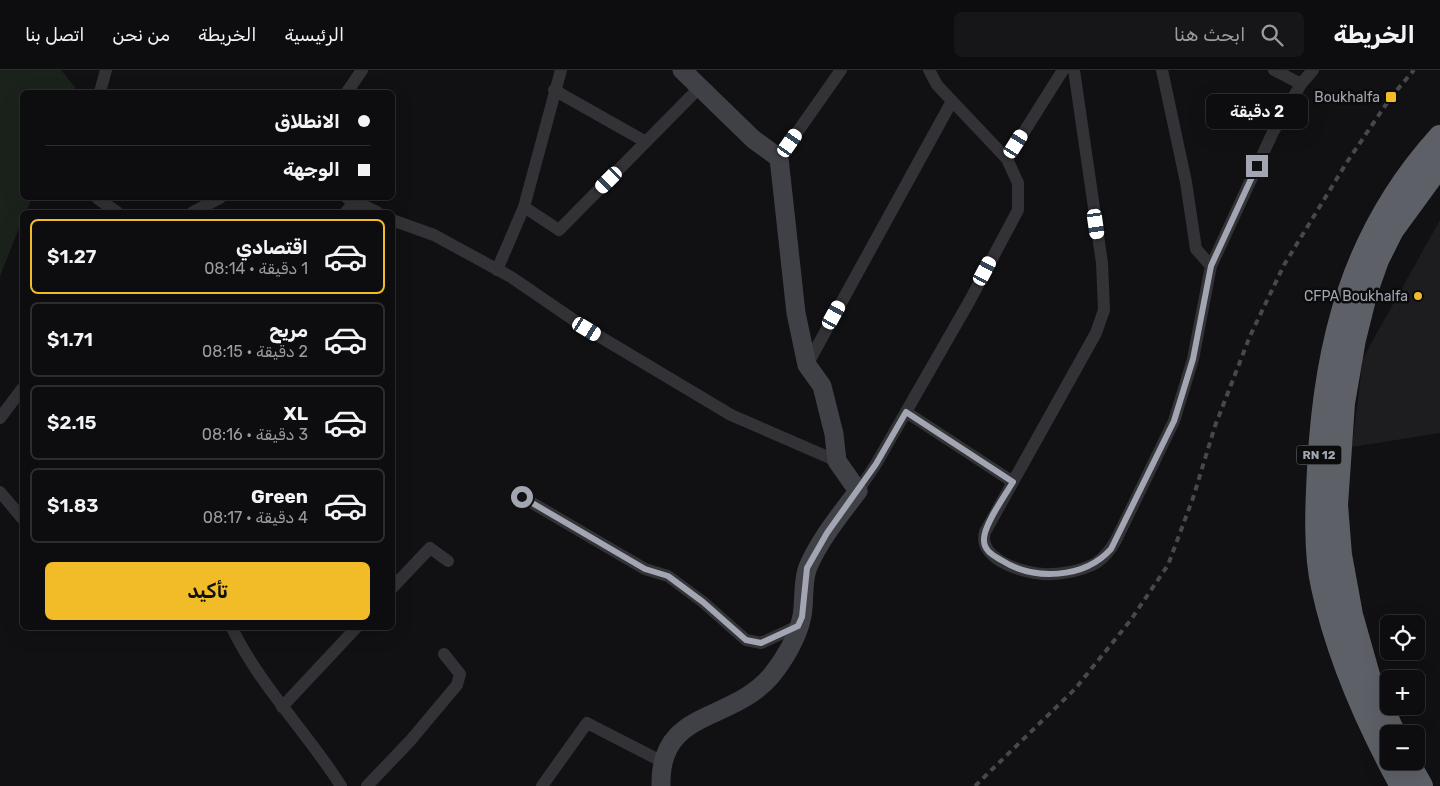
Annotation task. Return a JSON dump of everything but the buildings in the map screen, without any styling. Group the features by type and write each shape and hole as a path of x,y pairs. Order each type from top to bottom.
{"highway":[{"name":"RN 12","path":"1402,786 1380,746 1343,659 1323,585 1317,510 1321,414 1340,317 1358,264 1378,223 1420,159 1440,137"},
{"name":"RN 12","path":"1390,725 1370,682 1351,614 1340,555 1336,505 1343,402 1354,339 1366,291 1377,260 1392,230 1440,164"},
{"path":"1412,770 1421,786"}],"street":[{"path":"101,90 106,70"},
{"path":"348,90 362,70"},
{"path":"497,270 524,206 554,90 561,70"},
{"path":"682,70 753,139 779,158"},
{"path":"841,70 779,158 796,313 807,365 822,386 834,434 837,461 858,491"},
{"path":"661,786 663,762 671,741 680,730 748,697 770,676 788,652 802,617 807,568 827,533 858,491 906,412 1018,210 1018,183 1007,158 952,101 938,85 929,70"},
{"path":"1007,158 1063,70"},
{"path":"1074,70 1102,263 1104,310 1096,333 985,532 984,544 991,554 1008,564 1042,574 1060,573 1087,567 1104,556 1116,540 1174,421 1193,359 1211,266 1273,132 1301,84 1313,70"},
{"path":"1162,70 1186,182 1196,249 1211,266"},
{"path":"1274,70 1301,84"},
{"path":"524,206 559,230 700,87"},
{"path":"554,90 646,142"},
{"path":"807,365 952,101"},
{"path":"100,200 114,210"},
{"path":"197,210 216,200"},
{"path":"349,204 370,210"},
{"path":"395,221 434,235 497,270 587,329 731,415 837,461"},
{"path":"0,418 20,392"},
{"path":"906,412 1013,482"},
{"path":"0,492 20,516"},
{"path":"522,497 645,569 668,576 703,602 746,640 761,643 798,626"},
{"path":"395,585 430,548 448,560"},
{"path":"233,630 249,662 282,707 321,754 341,786"},
{"path":"282,707 354,630"},
{"path":"367,786 410,741 457,685 460,674 444,654"},
{"path":"542,786 587,723 663,762"}],"shaded area":[{"path":"0,70 61,70 75,87 74,90 20,90 20,200 31,200 27,210 20,210 20,226 0,276"},
{"name":"CFPA Boukhalfa","path":"1440,220 1440,433 1352,447 1363,358"}],"railway":[{"path":"975,786 1075,689 1130,621 1168,565 1193,498 1215,426 1250,336 1284,265 1347,162 1391,97 1414,70"}],"place":[{"name":"Boukhalfa","path":"1391,97"},
{"name":"CFPA Boukhalfa","path":"1418,296"}],"route":[{"path":"522,497 645,569 668,576 703,602 746,640 761,643 798,626 802,617 807,568 827,533 876,464 906,412 1013,482 984,535 984,544 991,554 1025,571 1042,574 1060,573 1096,563 1111,549 1116,540 1174,421 1193,359 1211,266 1257,166"}]}
